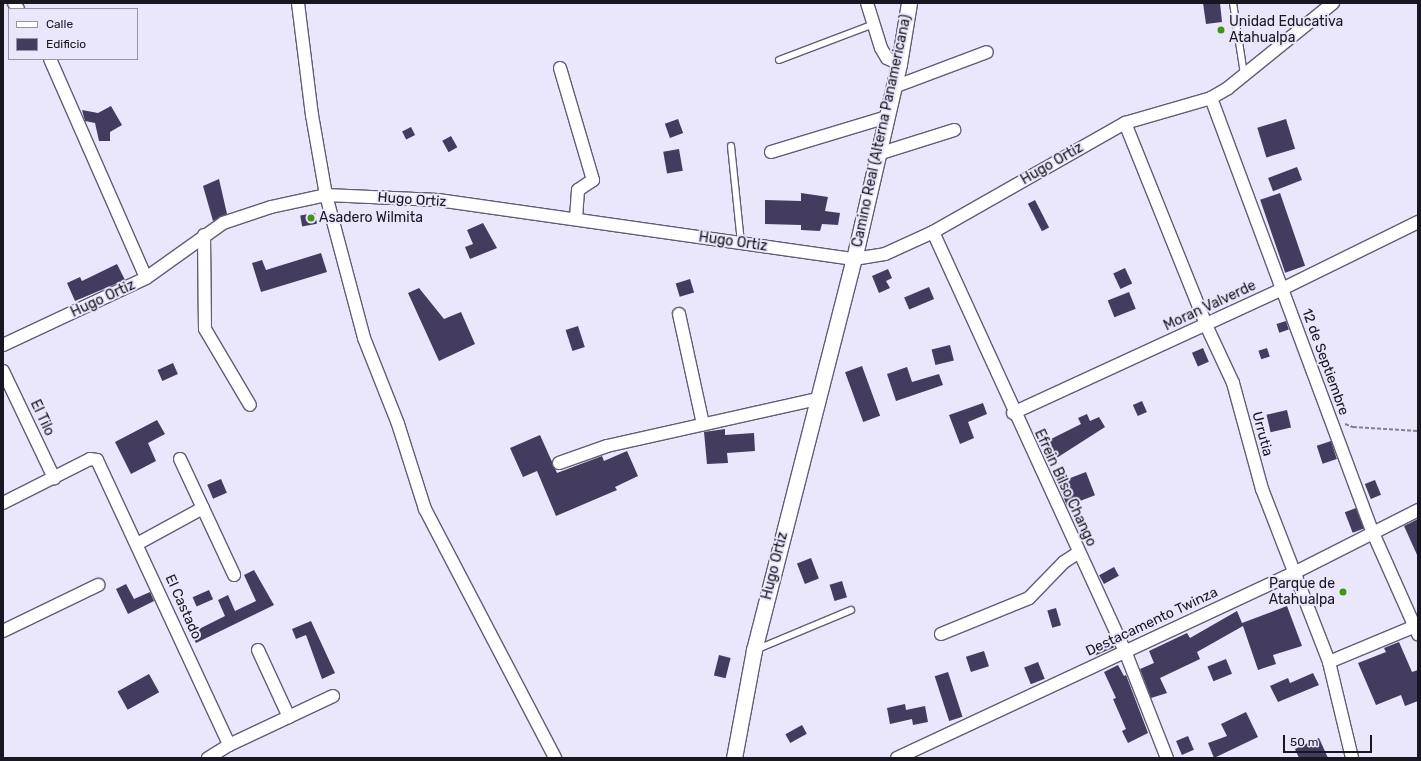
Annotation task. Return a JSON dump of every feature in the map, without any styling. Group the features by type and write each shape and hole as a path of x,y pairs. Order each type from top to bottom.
{"street":[{"path":"298,3 312,115 326,195 364,338 398,424 425,509 555,758"},
{"path":"867,3 871,25 887,58 899,64"},
{"name":"Camino Real (Alterna Panamericana)","path":"854,259 899,64 909,3"},
{"name":"Hugo Ortiz","path":"3,345 146,278 204,235 223,223 271,207 326,195 438,200 854,259 885,254 933,232 1125,123 1211,98 1244,74 1333,3"},
{"path":"894,87 987,52"},
{"path":"50,60 146,278"},
{"path":"560,68 593,180 578,190 576,220"},
{"name":"12 de Septiembre","path":"1211,98 1373,533 1417,629"},
{"path":"771,152 887,117"},
{"name":"Urrutia","path":"1125,123 1206,324 1233,383 1262,489 1296,572 1329,662 1352,758"},
{"path":"878,154 954,130"},
{"name":"Moran Valverde","path":"1013,413 1282,289 1418,222"},
{"name":"Efrein Bilso Chango","path":"933,232 1013,413 1124,652 1167,758"},
{"path":"204,235 205,329 250,405"},
{"name":"Hugo Ortiz","path":"734,758 754,650 854,259"},
{"path":"679,314 703,424"},
{"name":"El Tilo","path":"3,371 54,478"},
{"path":"559,463 607,446 818,399"},
{"name":"El Castado","path":"54,478 90,460 97,460 138,544 229,745"},
{"path":"180,460 234,575"},
{"path":"3,503 54,478"},
{"path":"138,544 203,508"},
{"name":"Destacamento Twinza","path":"897,758 1296,572 1418,510"},
{"path":"941,634 1028,598 1064,562 1078,552"},
{"path":"4,628 98,585"},
{"path":"1329,662 1417,629"},
{"path":"258,650 289,717"},
{"path":"208,758 229,745 332,696"}],"lane":[{"path":"1233,3 1244,74"},
{"path":"779,60 871,25"},
{"path":"731,146 741,243"},
{"path":"754,650 850,610"}],"path":[{"path":"1330,417 1353,427 1418,432"}],"building":[{"path":"1203,3 1220,3 1222,22 1206,24"},
{"path":"111,106 122,125 110,132 110,141 99,141 95,123 85,121 82,110 98,113"},
{"path":"678,119 683,133 670,138 665,124"},
{"path":"1286,119 1295,149 1266,157 1257,128"},
{"path":"411,127 415,135 406,140 402,132"},
{"path":"451,136 457,147 449,152 442,141"},
{"path":"679,149 683,171 667,173 663,152"},
{"path":"1297,167 1302,180 1273,191 1268,178"},
{"path":"219,179 227,214 213,221 203,186"},
{"path":"801,193 828,197 825,211 840,213 838,225 822,224 820,231 801,230 801,225 765,224 765,200 801,201"},
{"path":"1280,193 1305,266 1285,273 1260,200"},
{"path":"1035,200 1049,228 1042,231 1028,204"},
{"path":"315,213 317,224 302,226 300,216"},
{"path":"483,223 497,248 470,259 465,247 473,244 467,230"},
{"path":"321,253 327,272 261,292 252,263 262,260 266,270"},
{"path":"117,264 125,280 75,301 67,283 80,277 82,281"},
{"path":"1125,268 1132,283 1120,289 1113,273"},
{"path":"888,269 892,278 886,281 890,288 879,293 872,276"},
{"path":"690,279 694,292 680,297 676,283"},
{"path":"929,287 934,299 909,310 904,298"},
{"path":"419,288 444,319 461,312 475,344 439,361 408,293"},
{"path":"1129,292 1136,309 1114,317 1108,301"},
{"path":"1286,321 1289,330 1279,333 1276,324"},
{"path":"578,326 585,347 572,351 566,330"},
{"path":"950,345 954,361 935,365 932,350"},
{"path":"1203,348 1209,362 1198,366 1192,353"},
{"path":"1267,348 1270,357 1261,359 1258,351"},
{"path":"173,363 178,374 162,381 157,370"},
{"path":"862,366 880,416 863,422 845,372"},
{"path":"907,367 912,382 939,374 943,385 896,401 887,374"},
{"path":"1142,401 1147,412 1138,416 1133,405"},
{"path":"983,403 987,414 968,422 974,438 960,444 949,415"},
{"path":"1287,410 1291,428 1271,432 1267,415"},
{"path":"1087,414 1090,421 1099,417 1105,427 1055,459 1045,442 1081,424 1078,418"},
{"path":"157,420 165,434 148,443 156,461 131,474 115,442"},
{"path":"725,429 725,435 754,433 755,451 727,453 728,463 707,464 704,432"},
{"path":"540,435 557,473 602,456 604,461 627,451 638,476 615,487 617,490 556,516 537,471 523,477 510,448"},
{"path":"1331,441 1337,459 1323,464 1317,446"},
{"path":"1086,472 1095,495 1067,506 1058,483"},
{"path":"221,479 227,493 213,499 207,485"},
{"path":"1375,480 1381,495 1371,499 1365,484"},
{"path":"1356,508 1364,529 1353,533 1345,512"},
{"path":"1418,519 1418,557 1404,526"},
{"path":"811,558 819,579 805,584 797,563"},
{"path":"1114,567 1119,576 1104,584 1099,575"},
{"path":"254,570 274,605 196,643 191,633 225,616 218,600 228,595 235,611 256,601 244,575"},
{"path":"842,581 847,597 835,601 830,585"},
{"path":"126,584 134,599 150,592 154,601 128,614 116,589"},
{"path":"209,590 213,599 197,606 193,597"},
{"path":"1287,606 1302,646 1273,655 1276,664 1258,670 1243,626 1197,652 1200,659 1160,678 1167,693 1151,698 1140,669 1154,663 1149,651 1187,633 1190,638 1237,611 1242,623"},
{"path":"1056,608 1061,625 1052,628 1047,610"},
{"path":"311,621 335,673 322,679 306,635 296,639 292,629"},
{"path":"1110,638 1114,647 1096,655 1092,646"},
{"path":"1399,642 1412,672 1418,670 1418,701 1405,706 1401,695 1376,705 1358,663 1386,652 1384,648"},
{"path":"984,651 989,666 971,672 966,657"},
{"path":"719,655 731,658 726,678 714,675"},
{"path":"1226,659 1232,674 1213,681 1207,666"},
{"path":"1038,662 1045,679 1031,684 1024,668"},
{"path":"1118,665 1124,676 1126,675 1148,733 1128,743 1122,731 1126,729 1113,699 1116,698 1104,672"},
{"path":"948,672 963,717 949,721 935,676"},
{"path":"1313,673 1319,685 1278,702 1270,686 1288,678 1290,683"},
{"path":"149,674 159,692 128,710 118,691"},
{"path":"905,704 906,710 925,706 928,722 913,725 912,719 890,724 887,708"},
{"path":"1246,712 1258,737 1214,758 1208,743 1227,736 1221,724"},
{"path":"802,725 807,734 790,743 785,734"},
{"path":"1188,736 1194,750 1182,755 1176,741"},
{"path":"1319,738 1328,758 1299,758 1295,749"}],"place":[{"name":"Unidad Educativa Atahualpa","path":"1221,30"},
{"name":"Asadero Wilmita","path":"311,218"},
{"name":"Parque de Atahualpa","path":"1343,592"}]}
